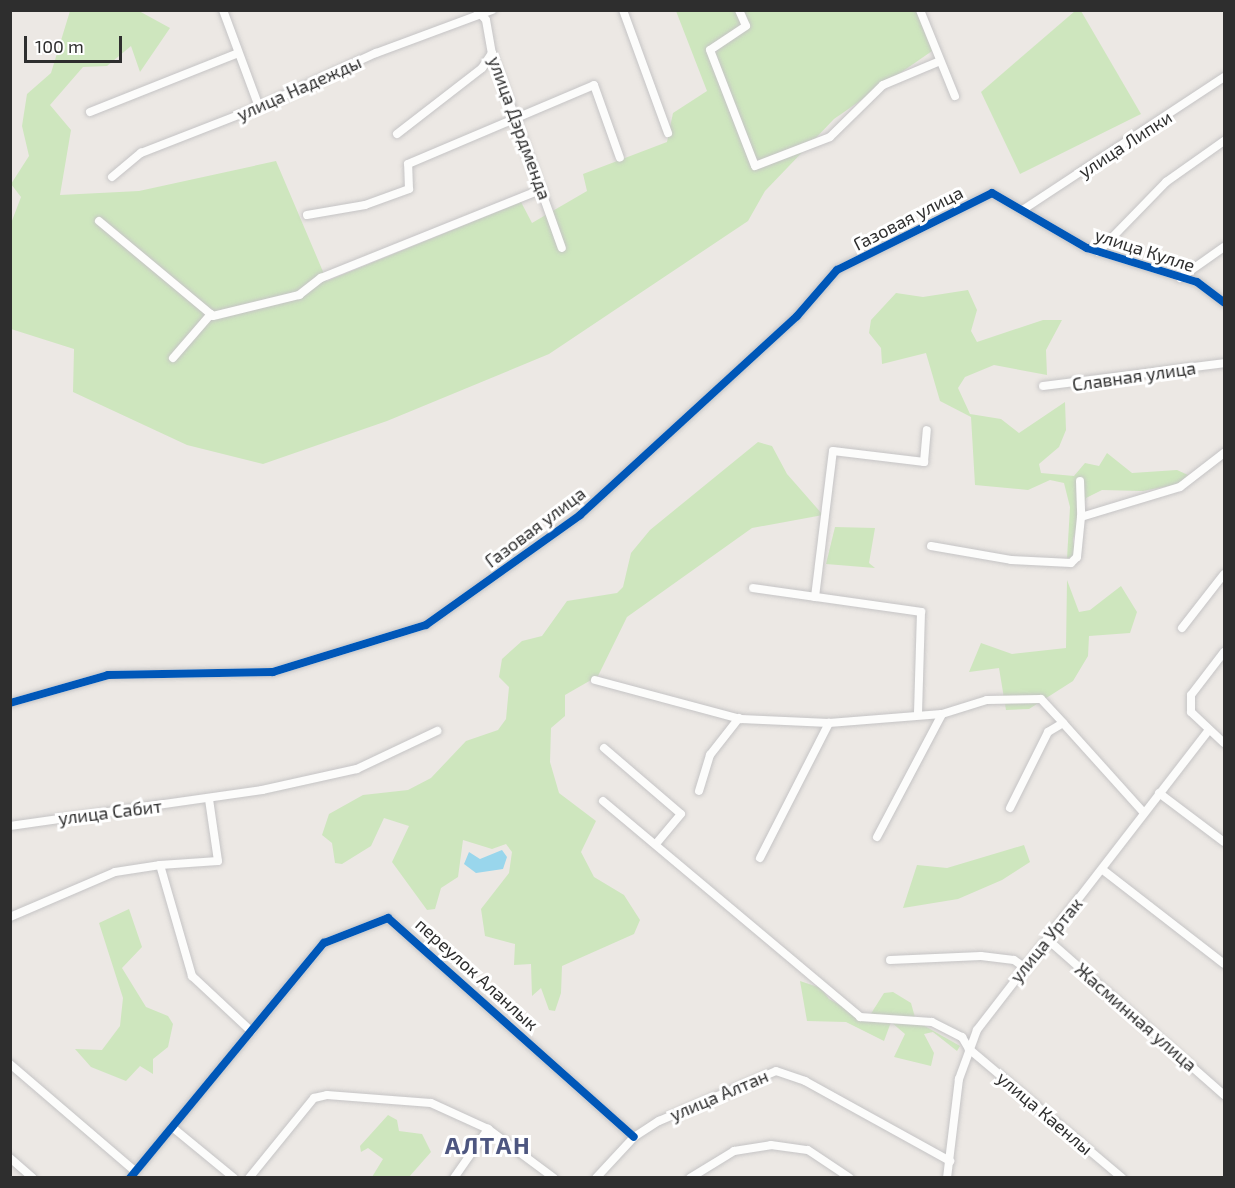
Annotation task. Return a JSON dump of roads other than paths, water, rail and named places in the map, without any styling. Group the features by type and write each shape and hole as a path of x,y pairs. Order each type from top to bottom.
{"street":[{"path":"223,10 236,54 259,108"},
{"name":"улица Надежды","path":"112,177 141,153 259,108 376,53 478,13 492,10"},
{"path":"623,10 668,133"},
{"path":"739,10 746,26 710,50 755,166 830,137 883,85 940,61"},
{"path":"920,10 954,96"},
{"name":"улица Дэрдменда","path":"478,13 486,20 492,53 562,248"},
{"path":"397,134 482,68 492,53"},
{"path":"90,112 236,54"},
{"name":"улица Липки","path":"1024,209 1224,77"},
{"path":"307,215 365,205 409,189 408,164 516,122 594,85 620,158"},
{"path":"1098,252 1117,227 1166,182 1224,141"},
{"path":"173,358 211,314 299,295 321,278 542,189"},
{"name":"улица Кулле","path":"992,193 1098,252 1197,282 1224,302"},
{"name":"Газовая улица","path":"10,703 108,675 273,672 426,626 580,515 797,316 837,270 992,193"},
{"path":"99,221 211,314"},
{"path":"1180,278 1224,246"},
{"name":"Славная улица","path":"1043,386 1224,363"},
{"path":"815,597 833,451 924,462 927,430"},
{"path":"1082,517 1180,487 1224,453"},
{"path":"931,546 1011,560 1071,563 1077,557 1082,517 1080,481"},
{"path":"1182,628 1224,574"},
{"path":"753,588 921,612 918,714"},
{"path":"1224,652 1191,694 1191,712 1208,731 1224,743"},
{"path":"594,680 739,718 829,723 918,714 942,714 987,700 1041,699 1144,813"},
{"path":"877,837 942,714"},
{"path":"699,791 710,755 739,718"},
{"path":"760,858 829,723"},
{"path":"1010,807 1048,732 1063,723"},
{"name":"улица Сабит","path":"10,826 209,799 357,769 436,731"},
{"name":"улица Уртак","path":"947,1178 959,1079 969,1049 1024,967 1103,870 1208,731"},
{"path":"604,748 681,813 657,843"},
{"path":"1159,793 1224,842"},
{"path":"10,916 115,872 160,865 218,861 209,799"},
{"name":"улица Каенлы","path":"603,801 762,930 810,979 860,1017 932,1022 962,1037 969,1049 1122,1178"},
{"path":"160,865 192,976 251,1031"},
{"path":"1103,870 1224,964"},
{"name":"переулок Аланлык","path":"133,1174 324,943 392,918 634,1137"},
{"name":"Жасминная улица","path":"1047,939 1224,1095"},
{"path":"890,960 981,956 1014,960 1024,967"},
{"path":"10,1064 133,1174"},
{"name":"улица Алтан","path":"596,1178 634,1137 658,1121 776,1071 815,1086 950,1161"},
{"path":"249,1178 314,1098 327,1095 431,1103 488,1129 554,1178"},
{"path":"172,1127 234,1178"},
{"path":"454,1178 488,1129"},
{"path":"690,1178 734,1151 771,1145 808,1150 850,1178"},
{"path":"10,1158 33,1178"}],"water":[{"path":"502,850 507,857 503,869 476,873 464,864 469,852 480,859"}],"district":[{"name":"АЛТАН","path":"488,1145"}]}
